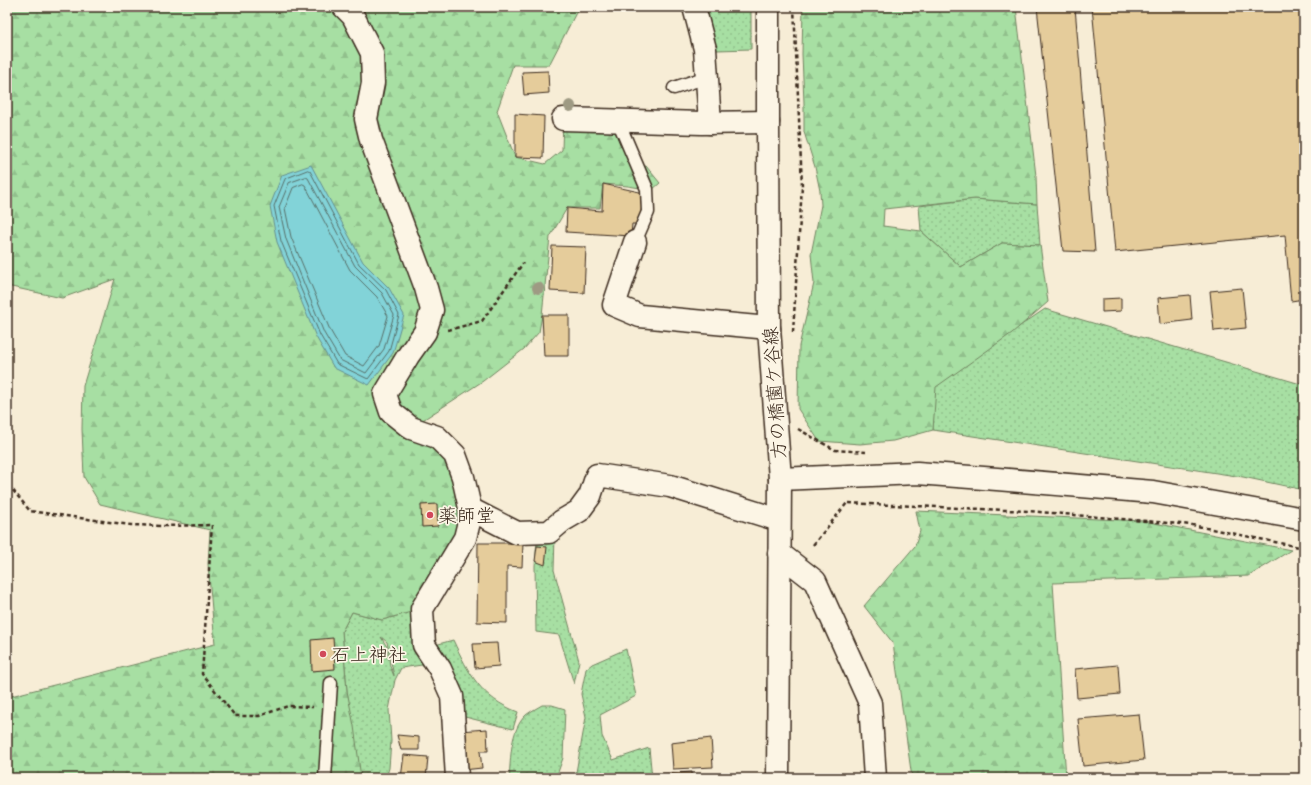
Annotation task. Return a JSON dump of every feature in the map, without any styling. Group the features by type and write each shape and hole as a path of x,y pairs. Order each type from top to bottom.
{"street":[{"path":"344,7 353,16 372,53 373,83 366,119 371,140 426,288 432,310 425,332 408,356 386,394 391,412 411,428 437,437 455,455 464,477 470,508 517,533 549,532 562,521 579,511 590,496 597,475 670,486 779,520"},
{"path":"694,7 705,49 710,122"},
{"name":"方の橋薗ケ谷線","path":"768,7 770,328 780,479 778,778"},
{"path":"563,119 768,122"},
{"path":"635,242 614,305 640,316 770,328"},
{"path":"780,479 917,473 997,478 1153,492 1304,519"},
{"path":"458,778 452,696 440,669 424,645 422,609 465,538 472,510"},
{"path":"779,553 815,581 870,703 875,778"}],"lane":[{"path":"674,88 707,77"},
{"path":"618,121 648,189 648,212 635,242"},
{"path":"324,778 331,683"}],"path":[{"path":"792,334 802,186 794,7"},
{"path":"425,332 445,330 482,321 524,263"},
{"path":"792,426 835,450 866,452"},
{"path":"7,488 11,488 30,511 131,524 164,526 212,525 202,674 235,716 259,716 288,706 329,708"},
{"path":"813,545 847,503 1028,510 1192,525 1304,548"}],"green space":[{"path":"7,7 579,7 549,65 513,65 497,111 515,157 545,164 562,150 563,119 616,126 631,167 646,166 660,183 652,190 603,184 600,208 567,208 550,237 539,332 524,349 483,381 412,427 450,450 470,508 422,609 382,620 352,612 342,631 347,691 354,726 361,778 7,778 7,697 215,644 208,564 210,530 100,504 84,477 82,429 83,386 115,279 62,298 7,286"},
{"path":"703,7 751,7 751,49 717,50"},
{"path":"803,7 1016,7 1036,176 1037,204 975,199 884,209 883,226 921,231 961,267 1002,243 1040,245 1048,302 1012,333 936,387 933,430 893,441 860,444 819,441 798,409 799,346 814,283 811,254 821,205 815,167 804,132 802,54"},
{"path":"975,199 1037,204 1040,245 1002,243 961,267 921,231 919,206"},
{"path":"1045,309 1304,385 1304,490 1243,477 933,430 934,384"},
{"path":"916,511 1144,521 1291,550 1249,576 1053,583 1066,778 912,778 893,643 864,606 915,546 920,531"},
{"path":"555,536 554,570 579,661 574,684 559,635 536,632 535,566 537,539"},
{"path":"422,609 429,664 401,668 395,680 389,710 391,741 389,768 386,778 360,778 347,691 342,631 352,612 382,620","holes":["381,637 387,642 394,676 390,666 387,647"]},
{"path":"453,640 471,674 485,692 494,700 518,712 513,729 461,716 435,645"},
{"path":"626,649 636,696 600,715 602,736 613,760 649,748 652,778 615,778 614,773 614,778 575,778 586,717 581,694 586,669 592,664"},
{"path":"542,705 552,705 565,709 563,758 557,775 559,778 509,778 512,745 517,728 526,715"}],"water":[{"path":"311,165 363,262 389,288 404,315 393,353 369,385 334,368 316,337 277,242 270,206 282,175"}],"building":[{"path":"1037,7 1075,7 1095,252 1063,251"},
{"path":"1092,7 1304,7 1304,299 1291,301 1285,235 1115,252"},
{"path":"548,71 549,93 524,95 522,72"},
{"path":"515,114 544,116 543,158 515,157"},
{"path":"603,184 644,193 639,224 632,224 631,236 566,232 567,208 602,211"},
{"path":"552,246 586,247 584,293 550,291"},
{"path":"1242,288 1246,328 1214,331 1210,291"},
{"path":"1190,295 1192,320 1160,324 1158,298"},
{"path":"1121,298 1121,311 1102,312 1102,299"},
{"path":"542,315 569,315 569,356 544,356"},
{"name":"薬師堂","path":"437,504 438,526 422,527 421,505"},
{"path":"478,543 523,543 522,567 507,566 507,623 477,622"},
{"path":"537,546 547,547 545,565 535,561"},
{"name":"石上神社","path":"333,638 335,669 312,671 311,640"},
{"path":"497,643 499,666 475,668 473,644"},
{"path":"1118,665 1120,694 1077,698 1075,669"},
{"path":"1139,714 1144,760 1083,766 1078,719"},
{"path":"487,729 488,751 480,751 482,768 463,770 460,731"},
{"path":"397,735 419,737 419,750 401,750"},
{"path":"711,738 713,767 673,769 671,743"},
{"path":"404,755 428,757 426,778 401,778"},
{"path":"692,772 692,778 663,778 663,774"}],"place":[{"name":"薬師堂","path":"430,515"},
{"name":"石上神社","path":"323,654"}]}
